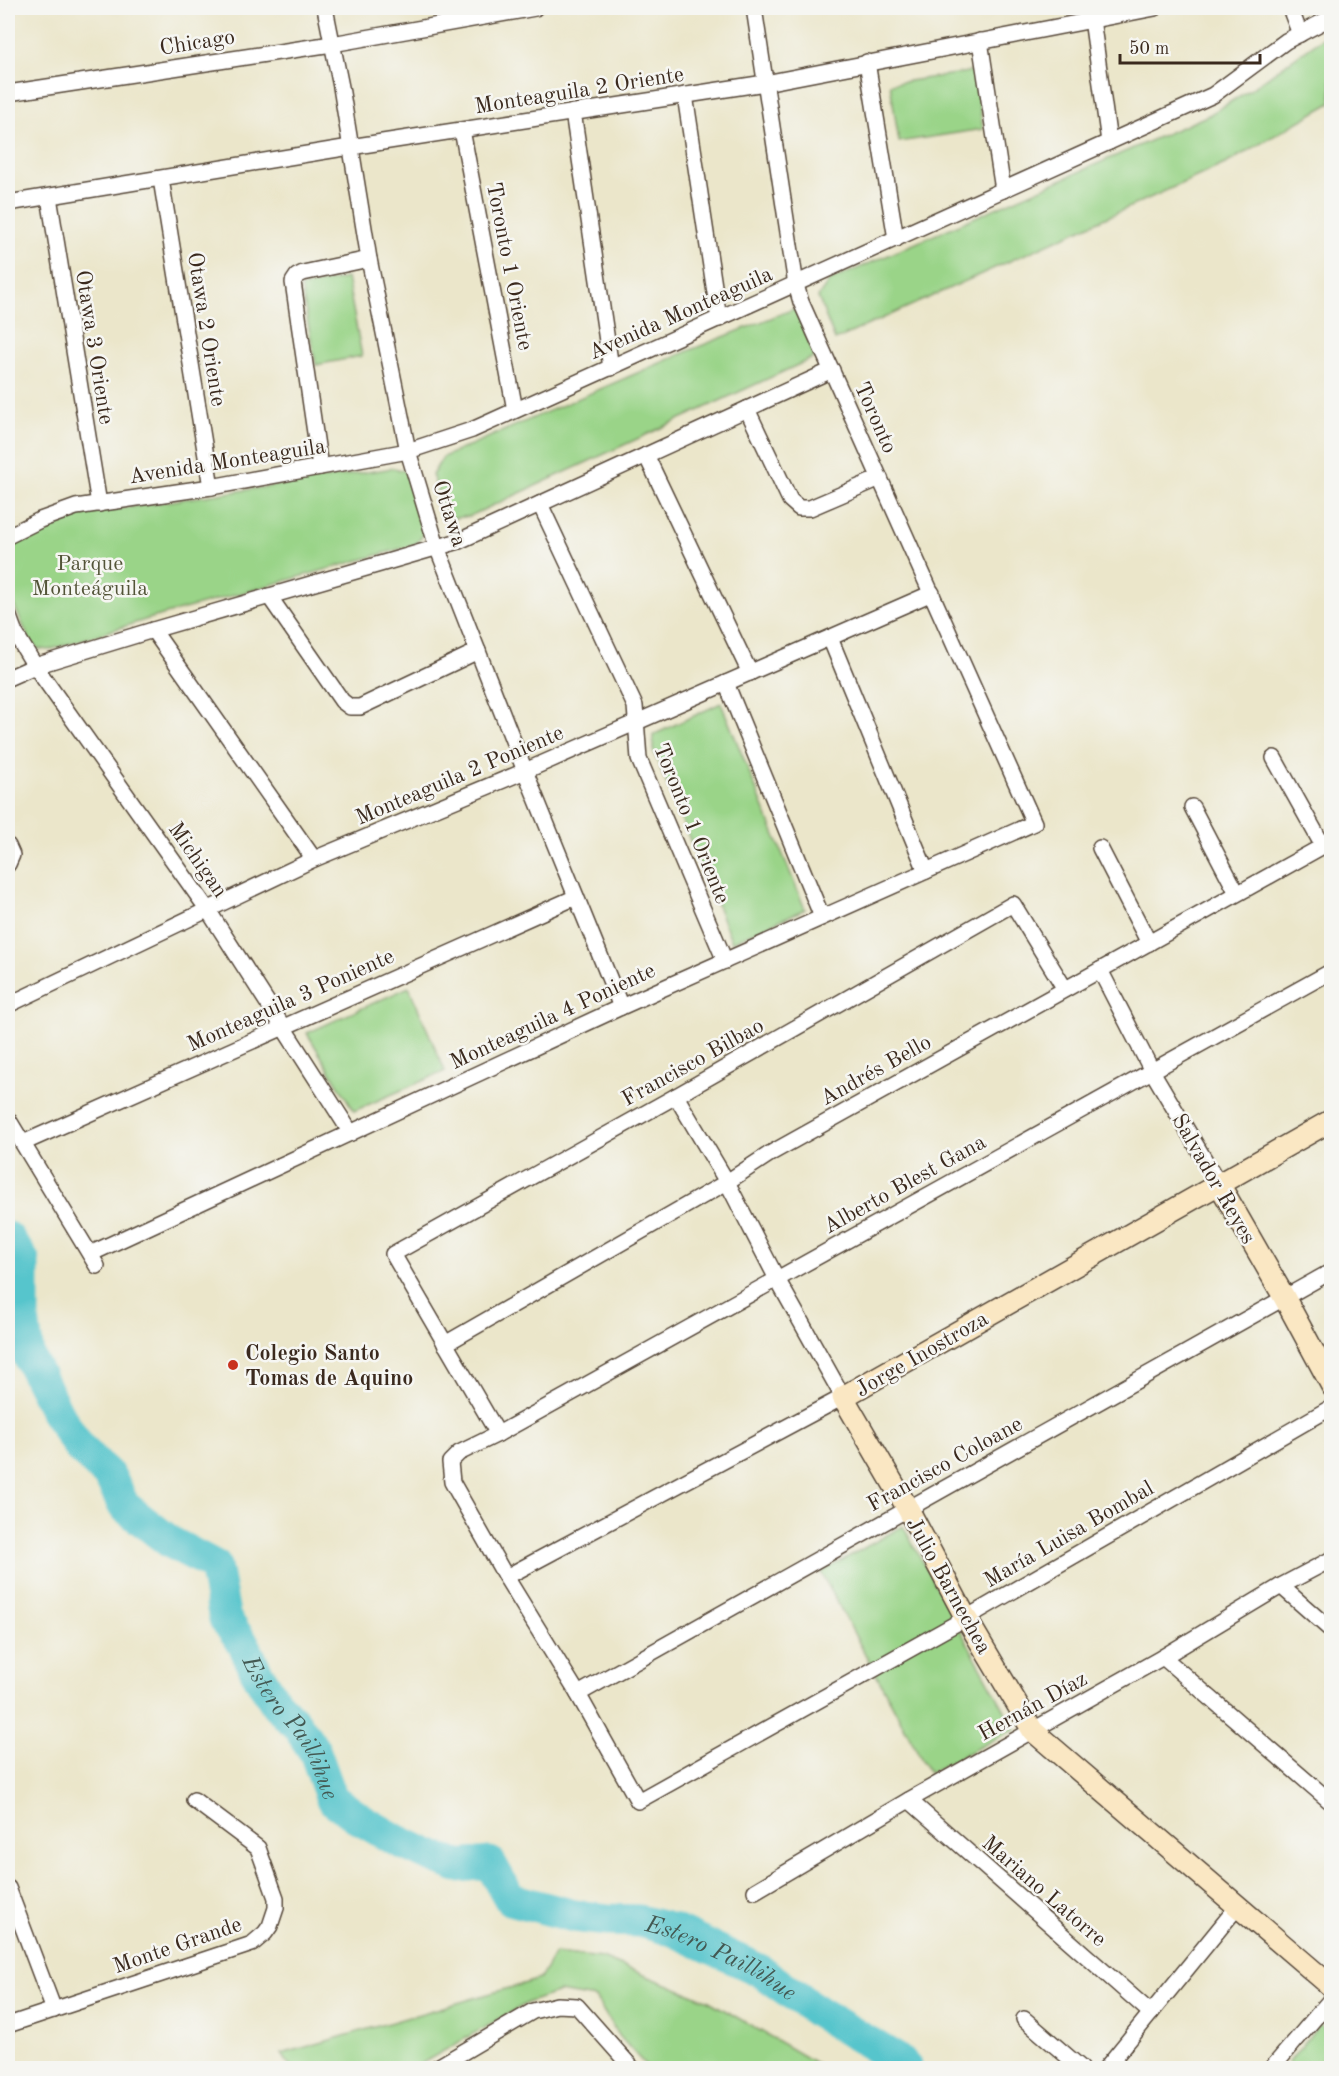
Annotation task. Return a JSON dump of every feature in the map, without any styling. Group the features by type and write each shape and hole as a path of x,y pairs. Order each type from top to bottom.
{"street":[{"name":"Ottawa","path":"325,8 369,260 408,452 437,547 621,1007"},
{"name":"Chicago","path":"8,93 332,44 535,8"},
{"name":"Toronto","path":"754,8 796,285 801,302 1035,823"},
{"name":"Monteaguila 2 Oriente","path":"8,203 765,83 1155,8"},
{"path":"1290,8 1300,34"},
{"name":"Avenida Monteaguila","path":"8,536 68,510 408,452 472,430 1213,95 1286,41 1332,17"},
{"path":"1092,19 1109,142"},
{"path":"980,41 1003,190"},
{"path":"867,62 896,238"},
{"path":"685,95 719,319"},
{"path":"573,112 611,368"},
{"name":"Toronto 1 Oriente","path":"462,130 515,410"},
{"name":"Otawa 2 Oriente","path":"161,179 211,487"},
{"name":"Otawa 3 Oriente","path":"49,197 99,504"},
{"path":"320,467 293,282 303,273 369,260"},
{"path":"8,678 35,666 153,630 459,541 832,370"},
{"path":"747,409 790,500 799,508 810,507 880,478"},
{"path":"646,455 750,673"},
{"name":"Toronto 1 Oriente","path":"540,504 635,706 639,759 724,961"},
{"name":"Monteaguila 2 Poniente","path":"8,1005 314,860 525,771 932,593"},
{"path":"269,596 342,701 350,708 360,707 478,651"},
{"name":"Michigan","path":"8,614 15,633 35,666 208,910 351,1133"},
{"path":"153,630 314,860"},
{"path":"830,638 926,871"},
{"path":"726,683 822,918"},
{"path":"1274,758 1327,843"},
{"path":"1192,807 1237,893"},
{"name":"Monteaguila 4 Poniente","path":"22,1143 93,1260 351,1133 621,1007 1035,823"},
{"name":"Andrés Bello","path":"446,1344 727,1182 771,1153 1327,843"},
{"path":"8,846 12,855 8,864"},
{"path":"1100,848 1149,942"},
{"name":"Monteaguila 3 Poniente","path":"22,1143 576,897"},
{"name":"Francisco Bilbao","path":"446,1344 393,1254 1013,904 1065,989"},
{"name":"Salvador Reyes","path":"1100,970 1152,1071 1284,1297 1332,1386"},
{"name":"Alberto Blest Gana","path":"506,1577 452,1482 450,1462 459,1453 498,1434 1332,971"},
{"name":"Julio Barnechea","path":"676,1096 727,1182 777,1279 908,1509 966,1618 1033,1731 1332,1986"},
{"path":"8,1119 22,1143"},
{"name":"Jorge Inostroza","path":"506,1577 843,1397 1332,1120"},
{"name":"Francisco Coloane","path":"578,1694 1332,1271"},
{"path":"446,1344 498,1434"},
{"name":"María Luisa Bombal","path":"578,1694 638,1801 966,1618 1332,1407"},
{"name":"Hernán Díaz","path":"755,1891 909,1800 1332,1559"},
{"path":"506,1577 578,1694"},
{"path":"1281,1586 1332,1631"},
{"path":"1163,1657 1332,1803"},
{"name":"Monte Grande","path":"8,2025 252,1944 266,1933 274,1917 276,1898 258,1848 194,1800"},
{"name":"Mariano Latorre","path":"909,1800 1151,2013"},
{"path":"8,1888 54,2010"},
{"path":"1106,2068 1238,1906"},
{"path":"1272,2068 1332,1998"},
{"path":"445,2066 533,2011 557,2005 577,2006 632,2068"},
{"path":"1024,2019 1081,2068"}],"green space":[{"path":"1331,32 1331,103 1227,163 835,340 818,297 829,281 1209,115 1248,91"},
{"path":"974,71 983,129 899,142 890,84"},
{"path":"347,278 362,356 316,365 301,287"},
{"path":"796,308 815,357 470,516 448,519 432,475 443,457 688,351"},
{"name":"Parque Monteáguila","path":"394,468 407,472 424,529 421,538 414,545 148,619 49,650 39,649 31,643 8,592 8,547 61,521 83,514"},
{"path":"721,703 805,909 732,942 653,750 653,735"},
{"path":"409,987 445,1071 354,1111 307,1033"},
{"path":"903,1526 1015,1729 929,1773 821,1572"},
{"path":"555,1953 602,1958 709,2001 824,2068 648,2068 620,2037 595,1998 559,1992 529,2002 414,2068 291,2068 282,2054 540,1979"},
{"path":"1320,2024 1331,2034 1331,2068 1294,2068 1288,2063"}],"waterway":[{"name":"Estero Paillihue","path":"8,1238 23,1260 23,1318 28,1355 57,1413 79,1447 110,1477 124,1506 170,1542 215,1566 225,1619 244,1645 256,1671 277,1705 297,1725 315,1752 332,1799 363,1821 426,1854 457,1866 490,1863 510,1899 574,1916 639,1921 673,1930 759,1970 818,2012 896,2059 906,2068"}],"place":[{"name":"Colegio Santo Tomas de Aquino","path":"233,1365"}]}
